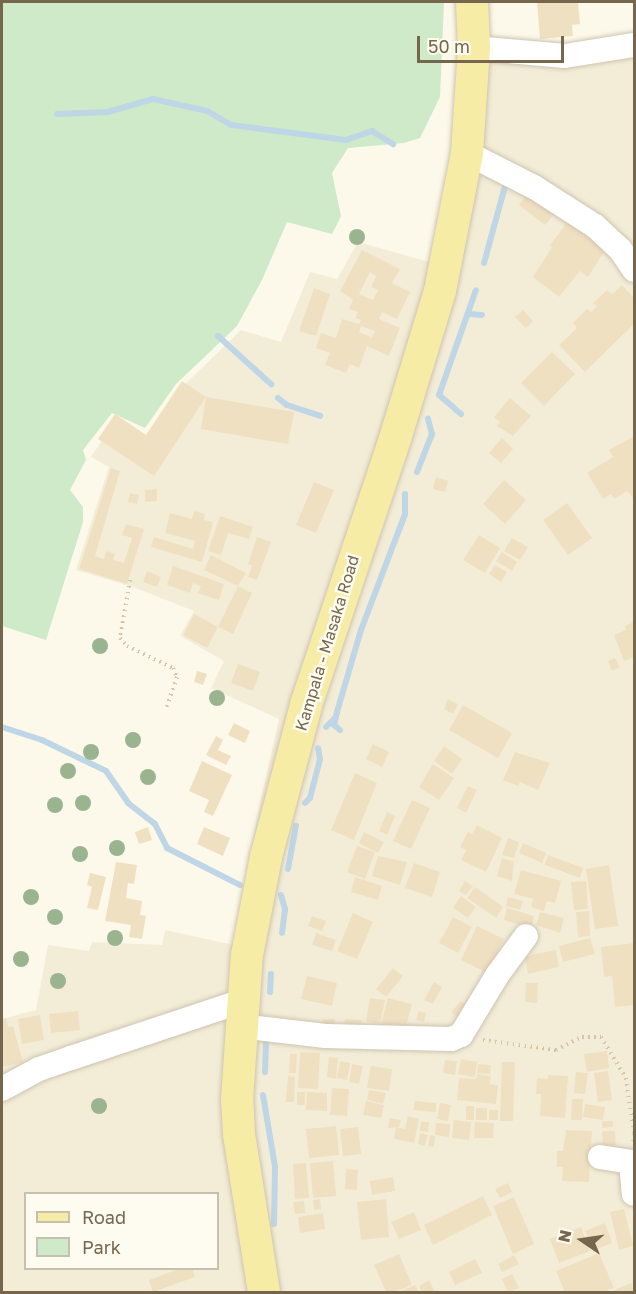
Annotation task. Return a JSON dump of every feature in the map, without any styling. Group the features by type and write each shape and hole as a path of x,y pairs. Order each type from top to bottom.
{"main road":[{"name":"Kampala - Masaka Road","path":"264,1293 237,1100 241,1013 255,908 277,813 307,702 395,439 440,291 467,153 474,48 472,2"}],"street":[{"path":"474,48 565,56 634,45"},
{"path":"467,153 534,188 595,226 620,249 634,270"},
{"path":"2,1089 39,1069 71,1058 241,1013 334,1037 436,1040 461,1035 498,974 526,936"},
{"path":"600,1157 631,1162 634,1194"}],"path":[{"path":"130,580 120,638 127,646 173,668 177,677 166,709"},
{"path":"461,1035 519,1047 556,1050 582,1037 602,1037 626,1078 634,1134 631,1162"}],"shaded area":[{"path":"634,41 634,1292 2,1292 2,1019 36,1010 48,945 89,951 92,942 162,945 165,930 234,945 259,808 279,719 211,688 224,661 180,636 194,611 133,587 76,570 109,467 91,457 113,424 145,436 177,392 241,330 281,342 310,272 337,279 358,242 433,263 449,202 460,46 538,50"}],"green space":[{"path":"2,2 444,2 440,97 420,138 404,143 348,148 332,173 341,216 332,234 287,222 262,280 237,326 176,384 145,428 112,413 83,450 86,460 70,490 83,507 83,522 46,640 2,626"}],"building":[{"path":"537,2 578,2 580,24 572,25 573,36 540,39"},
{"path":"529,191 556,212 545,225 519,205"},
{"path":"569,220 606,249 588,277 580,271 559,297 533,277 552,247 550,245"},
{"path":"362,250 400,269 392,283 410,292 397,319 382,312 379,319 400,328 389,356 367,346 359,368 350,364 346,373 325,365 330,353 316,348 321,333 336,338 342,319 359,324 361,320 355,318 358,312 349,309 353,300 340,291","holes":["370,272 376,276 371,287 378,290 373,300 359,294","361,326 375,331 368,344 371,337 359,332"]},
{"path":"622,285 634,298 634,324 585,372 559,345 577,328 573,323 587,309 591,312 597,306 593,303 607,290 612,294"},
{"path":"314,288 330,294 316,336 299,331"},
{"path":"523,310 533,321 526,328 515,317"},
{"path":"552,352 575,374 544,406 521,383"},
{"path":"182,381 206,397 154,476 98,439 115,414 146,435"},
{"path":"206,397 294,412 288,444 201,429"},
{"path":"510,398 531,416 513,436 497,426 500,422 494,417"},
{"path":"634,436 634,499 627,491 614,499 611,494 603,499 587,473 613,457 609,450"},
{"path":"502,438 513,449 501,463 489,453"},
{"path":"111,468 120,471 95,556 104,559 106,551 115,554 113,560 124,563 132,538 122,535 126,524 144,529 127,584 79,569"},
{"path":"436,477 448,481 445,492 433,489"},
{"path":"504,480 526,500 505,524 483,504"},
{"path":"314,482 334,490 316,533 296,525"},
{"path":"157,489 157,501 145,502 145,490"},
{"path":"130,493 139,495 137,504 128,502"},
{"path":"567,503 592,538 568,555 543,520"},
{"path":"194,511 205,514 204,520 213,522 202,562 151,547 154,537 193,549 195,541 165,533 170,513 192,519"},
{"path":"220,516 253,527 249,539 228,533 221,555 208,551"},
{"path":"479,535 500,548 485,573 463,560"},
{"path":"257,537 271,542 257,580 248,577 252,566 248,564"},
{"path":"512,538 528,547 520,560 504,551"},
{"path":"502,552 517,562 512,571 496,561"},
{"path":"211,555 246,573 238,586 204,570"},
{"path":"495,565 507,572 501,582 489,574"},
{"path":"173,566 224,584 219,600 198,593 201,586 193,583 190,593 167,585"},
{"path":"147,571 161,577 157,587 143,582"},
{"path":"238,586 252,593 233,634 218,627"},
{"path":"194,614 218,627 207,648 183,635"},
{"path":"634,622 634,657 624,661 614,635 626,630 625,626"},
{"path":"615,658 620,667 612,671 608,661"},
{"path":"238,664 260,672 253,691 231,683"},
{"path":"197,671 207,674 203,685 194,682"},
{"path":"448,699 458,704 453,714 444,709"},
{"path":"463,705 512,733 498,758 449,730"},
{"path":"234,723 250,731 245,743 228,735"},
{"path":"216,736 223,740 218,750 231,756 226,765 206,755"},
{"path":"373,744 389,752 382,767 366,759"},
{"path":"444,746 462,759 452,774 434,761"},
{"path":"515,752 550,763 538,790 520,782 518,786 503,780"},
{"path":"202,761 232,775 213,816 204,812 209,800 189,791"},
{"path":"433,764 454,778 439,800 419,787"},
{"path":"355,773 377,783 354,840 331,830"},
{"path":"468,786 477,790 466,813 457,808"},
{"path":"412,800 430,808 411,849 393,841"},
{"path":"387,812 395,816 387,835 379,831"},
{"path":"477,825 502,838 486,872 461,860 466,850 460,847 468,832 472,834"},
{"path":"148,827 152,840 139,844 135,832"},
{"path":"204,827 230,838 223,856 197,844"},
{"path":"364,832 384,842 378,853 359,843"},
{"path":"508,838 519,842 514,858 502,855"},
{"path":"523,843 546,853 542,863 519,853"},
{"path":"357,846 375,852 365,879 347,872"},
{"path":"548,855 583,868 580,878 545,865"},
{"path":"378,856 407,862 400,885 372,876"},
{"path":"502,858 514,862 512,881 497,876"},
{"path":"116,862 137,865 134,884 128,883 126,898 142,901 140,915 146,916 142,939 129,937 131,925 105,921"},
{"path":"414,863 440,872 432,897 405,888"},
{"path":"609,865 618,926 595,929 586,869"},
{"path":"521,870 561,881 555,903 547,901 544,911 531,907 533,899 514,894"},
{"path":"90,873 106,877 98,910 87,908 92,887 87,885"},
{"path":"355,877 382,886 378,900 351,892"},
{"path":"465,881 473,886 466,895 459,891"},
{"path":"586,881 588,909 574,910 571,882"},
{"path":"475,887 503,907 496,918 467,898"},
{"path":"461,896 476,907 468,918 453,908"},
{"path":"508,897 523,901 520,910 506,906"},
{"path":"507,908 534,916 531,929 504,920"},
{"path":"589,911 590,936 578,937 576,912"},
{"path":"540,912 564,918 560,933 536,925"},
{"path":"353,913 373,922 357,959 337,951"},
{"path":"312,916 326,921 322,931 308,926"},
{"path":"453,917 472,927 458,953 439,943"},
{"path":"477,926 504,939 487,973 461,960"},
{"path":"316,933 336,940 332,951 312,945"},
{"path":"590,938 595,954 563,962 559,946"},
{"path":"634,943 634,1005 615,1007 612,976 604,977 601,947"},
{"path":"556,950 559,967 528,974 525,956"},
{"path":"393,968 403,976 386,997 376,989"},
{"path":"307,976 337,983 332,1006 301,999"},
{"path":"434,982 442,987 433,1004 424,1000"},
{"path":"526,983 538,983 537,1003 525,1002"},
{"path":"370,998 385,1000 380,1024 366,1021"},
{"path":"388,998 412,1004 404,1034 380,1028"},
{"path":"461,1001 469,1008 460,1019 451,1012"},
{"path":"78,1011 80,1030 51,1033 49,1014"},
{"path":"419,1011 426,1013 424,1022 416,1020"},
{"path":"40,1015 44,1040 22,1044 18,1019"},
{"path":"6,1018 8,1027 13,1026 23,1062 2,1067 2,1019"},
{"path":"323,1019 335,1019 336,1033 324,1034"},
{"path":"345,1019 362,1020 360,1037 343,1035"},
{"path":"607,1051 609,1068 587,1072 584,1054"},
{"path":"300,1052 320,1053 318,1089 298,1088"},
{"path":"290,1054 297,1054 296,1073 289,1073"},
{"path":"329,1057 338,1058 336,1079 327,1077"},
{"path":"461,1059 477,1062 475,1077 458,1074"},
{"path":"445,1060 457,1061 455,1075 443,1073"},
{"path":"340,1061 350,1063 347,1080 337,1078"},
{"path":"502,1062 515,1062 513,1121 500,1121"},
{"path":"352,1064 363,1066 359,1084 349,1082"},
{"path":"478,1064 491,1065 490,1074 477,1073"},
{"path":"371,1066 392,1069 389,1091 367,1088"},
{"path":"608,1071 612,1100 598,1102 594,1073"},
{"path":"576,1072 588,1073 585,1094 574,1093"},
{"path":"477,1074 491,1076 490,1084 498,1085 496,1104 457,1100 459,1078 476,1079"},
{"path":"548,1075 568,1076 565,1118 540,1116 541,1094 536,1094 537,1078 548,1079"},
{"path":"288,1076 295,1077 294,1102 286,1102"},
{"path":"332,1088 349,1089 347,1116 330,1115"},
{"path":"369,1090 386,1093 383,1104 367,1100"},
{"path":"297,1092 305,1092 305,1105 297,1105"},
{"path":"307,1092 327,1093 327,1111 306,1110"},
{"path":"572,1099 583,1099 582,1120 571,1120"},
{"path":"366,1101 384,1105 381,1118 363,1115"},
{"path":"415,1101 436,1103 436,1112 414,1110"},
{"path":"440,1103 451,1105 448,1121 437,1119"},
{"path":"585,1104 605,1107 603,1120 583,1117"},
{"path":"466,1106 474,1106 474,1120 466,1120"},
{"path":"476,1108 487,1108 487,1120 476,1120"},
{"path":"489,1110 498,1110 498,1120 489,1120"},
{"path":"408,1116 419,1119 414,1143 394,1139 396,1127 405,1129"},
{"path":"390,1118 401,1120 399,1127 388,1128"},
{"path":"454,1120 471,1122 469,1140 452,1138"},
{"path":"602,1121 613,1121 613,1127 602,1128"},
{"path":"421,1122 429,1122 428,1132 420,1131"},
{"path":"475,1122 494,1123 493,1138 474,1138"},
{"path":"436,1123 450,1124 449,1137 435,1135"},
{"path":"336,1126 339,1155 309,1158 306,1129"},
{"path":"358,1127 361,1154 343,1156 340,1129"},
{"path":"566,1130 592,1131 589,1182 562,1181 563,1167 557,1167 557,1151 563,1151"},
{"path":"602,1131 615,1131 616,1156 604,1157"},
{"path":"420,1133 428,1135 425,1146 418,1144"},
{"path":"430,1135 435,1136 434,1147 428,1146"},
{"path":"333,1161 336,1196 313,1198 310,1163"},
{"path":"306,1163 309,1198 295,1199 293,1164"},
{"path":"346,1169 358,1170 357,1190 345,1189"},
{"path":"393,1177 395,1191 372,1195 370,1181"},
{"path":"508,1183 512,1192 500,1198 495,1189"},
{"path":"483,1196 492,1215 433,1245 424,1225"},
{"path":"514,1197 534,1244 513,1254 493,1206"},
{"path":"320,1199 321,1209 314,1210 313,1200"},
{"path":"386,1199 389,1237 361,1240 357,1202"},
{"path":"304,1201 305,1213 295,1214 293,1202"},
{"path":"624,1209 633,1246 619,1250 610,1212"},
{"path":"414,1212 421,1230 399,1239 391,1222"},
{"path":"323,1213 325,1229 300,1233 298,1217"},
{"path":"605,1223 612,1243 593,1251 585,1231"},
{"path":"581,1227 590,1251 559,1263 550,1239"},
{"path":"599,1253 614,1288 604,1292 559,1292 564,1290 556,1271"},
{"path":"399,1254 412,1285 395,1292 386,1292 374,1265"},
{"path":"514,1255 519,1264 502,1272 498,1264"},
{"path":"475,1259 482,1273 455,1285 449,1272"},
{"path":"176,1270 193,1270 195,1277 153,1292 149,1280"},
{"path":"512,1274 519,1288 508,1292 502,1279"},
{"path":"429,1280 435,1292 422,1292 419,1286"},
{"path":"631,1283 634,1292 610,1292"},
{"path":"415,1285 419,1292 399,1292"}],"waterway":[{"path":"57,114 108,112 153,99 207,111 231,125 346,140 372,131 393,144"},
{"path":"484,263 505,186"},
{"path":"461,414 439,395 476,290"},
{"path":"469,314 482,315"},
{"path":"218,336 271,384"},
{"path":"278,398 287,405 320,416"},
{"path":"417,472 432,434 428,419"},
{"path":"340,730 334,725 337,712 361,630 405,514 405,494"},
{"path":"326,727 335,718"},
{"path":"2,727 42,740 106,771 128,803 155,824 167,848 240,885"},
{"path":"305,803 310,798 320,759 318,748"},
{"path":"288,869 296,826"},
{"path":"281,895 285,909 282,933"},
{"path":"270,992 271,974"},
{"path":"265,1072 266,1043"},
{"path":"263,1095 275,1167 274,1224"}]}
